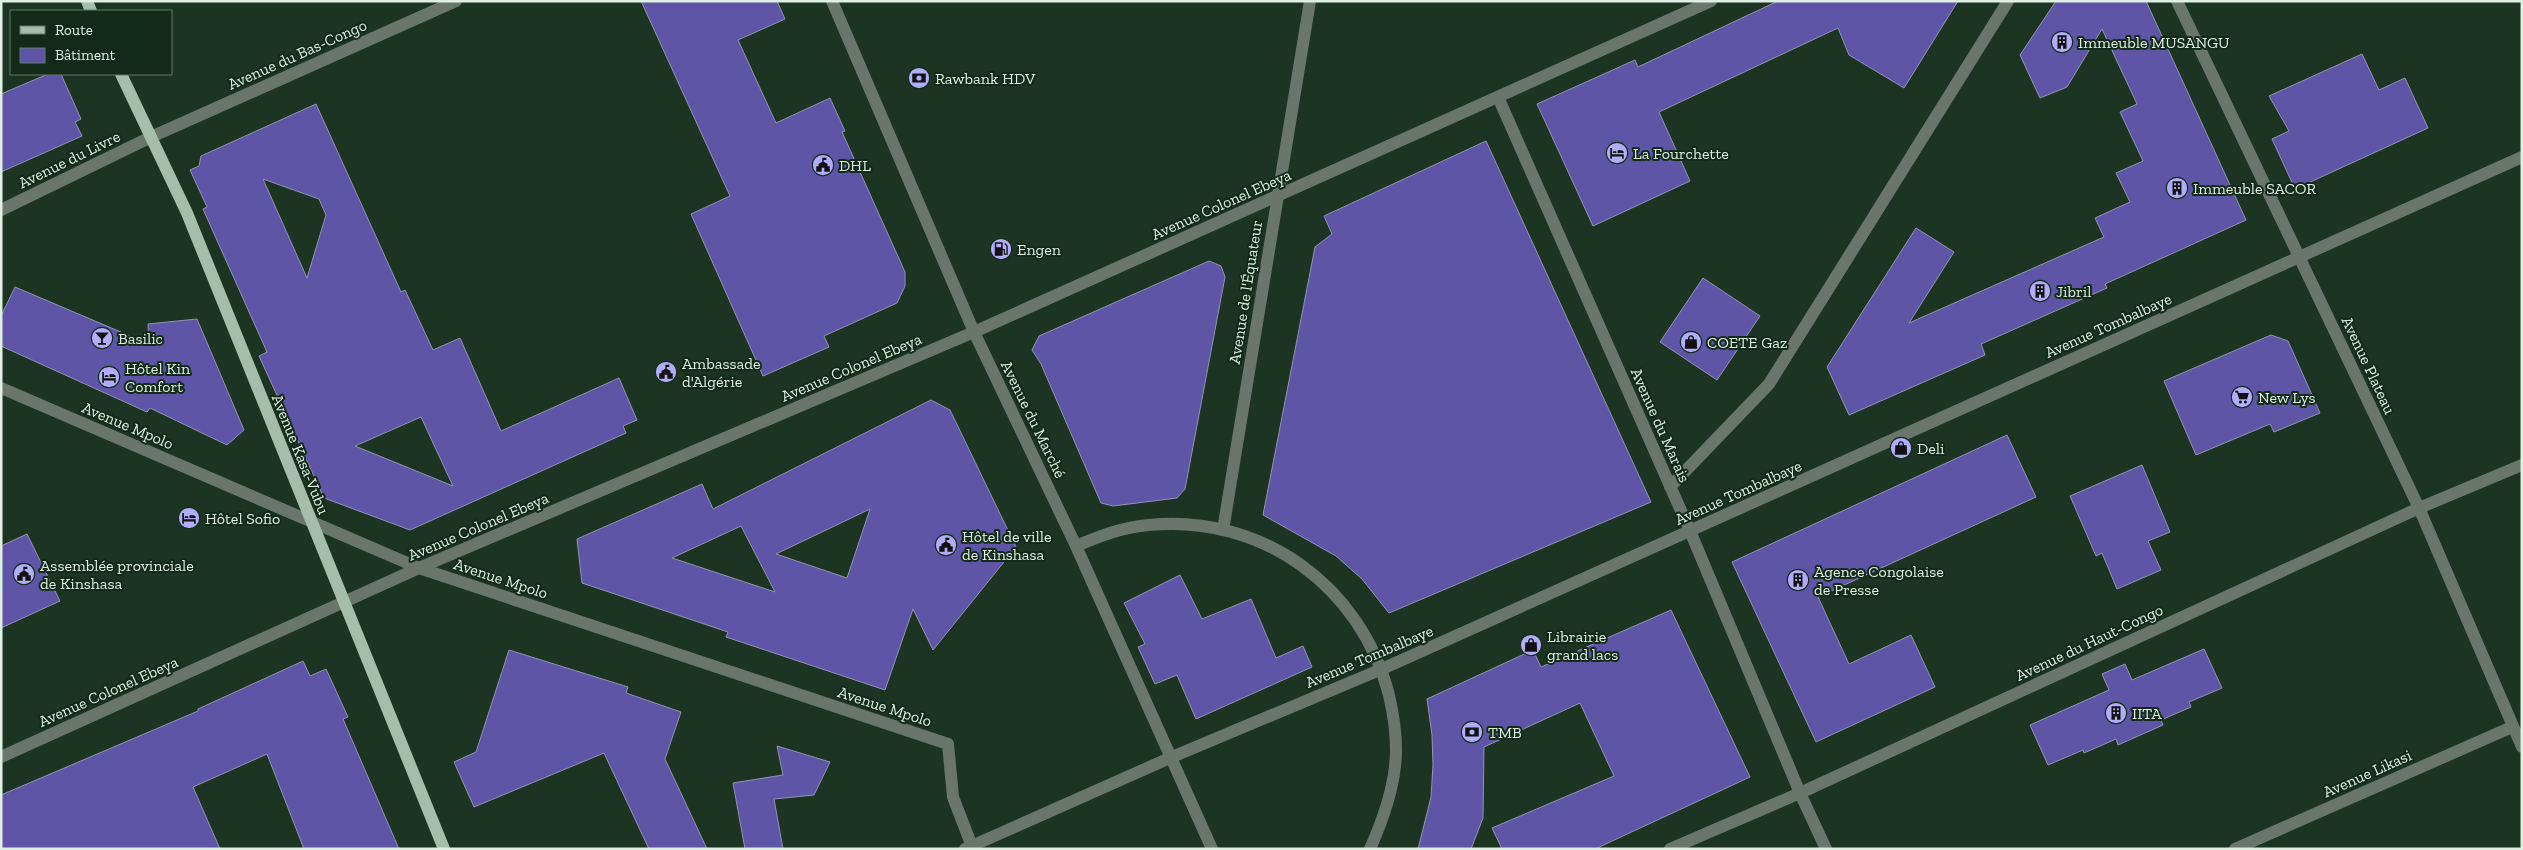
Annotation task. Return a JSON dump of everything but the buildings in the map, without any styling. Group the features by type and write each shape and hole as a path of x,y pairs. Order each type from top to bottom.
{"main road":[{"name":"Avenue Kasa-Vubu","path":"121,75 187,213 444,849"}],"street":[{"name":"Avenue du Bas-Congo","path":"151,137 456,1"},
{"name":"Avenue du Marché","path":"832,1 974,332 1076,546 1212,849"},
{"name":"Avenue de l'Équateur","path":"1223,530 1310,1"},
{"name":"Avenue Colonel Ebeya","path":"1,757 419,568 974,332 1711,1"},
{"path":"1670,487 1769,384 2008,1"},
{"name":"Avenue Plateau","path":"2177,1 2420,508 2522,747"},
{"name":"Avenue du Marais","path":"1498,97 1690,531 1800,793 1826,849"},
{"name":"Avenue du Livre","path":"1,210 151,137"},
{"name":"Avenue Tombalbaye","path":"970,848 1172,757 1382,669 2522,157"},
{"name":"Avenue Mpolo","path":"1,388 419,568 948,744 953,797 970,848"},
{"name":"Avenue du Haut-Congo","path":"1670,849 1800,793 2420,508 2522,465"},
{"path":"1076,546 1111,532 1148,525 1186,524 1223,530 1265,544 1310,571 1336,594 1363,629 1382,669 1394,716 1396,765 1386,813 1370,849"},
{"name":"Avenue Likasi","path":"2235,849 2512,727"}],"place":[{"name":"Immeuble MUSANGU","path":"2062,42"},
{"name":"Rawbank HDV","path":"919,78"},
{"name":"La Fourchette","path":"1617,153"},
{"name":"DHL","path":"823,165"},
{"name":"Immeuble SACOR","path":"2177,188"},
{"name":"Engen","path":"1001,249"},
{"name":"Jibril","path":"2040,291"},
{"name":"Basilic","path":"102,338"},
{"name":"COETE Gaz","path":"1691,342"},
{"name":"Ambassade d'Algérie","path":"666,372"},
{"name":"Hôtel Kin Comfort","path":"109,377"},
{"name":"New Lys","path":"2242,397"},
{"name":"Deli","path":"1901,448"},
{"name":"Hôtel Sofio","path":"189,518"},
{"name":"Hôtel de ville de Kinshasa","path":"946,545"},
{"name":"Assemblée provinciale de Kinshasa","path":"24,574"},
{"name":"Agence Congolaise de Presse","path":"1798,580"},
{"name":"Librairie grand lacs","path":"1531,645"},
{"name":"IITA","path":"2116,713"},
{"name":"TMB","path":"1472,732"}]}
